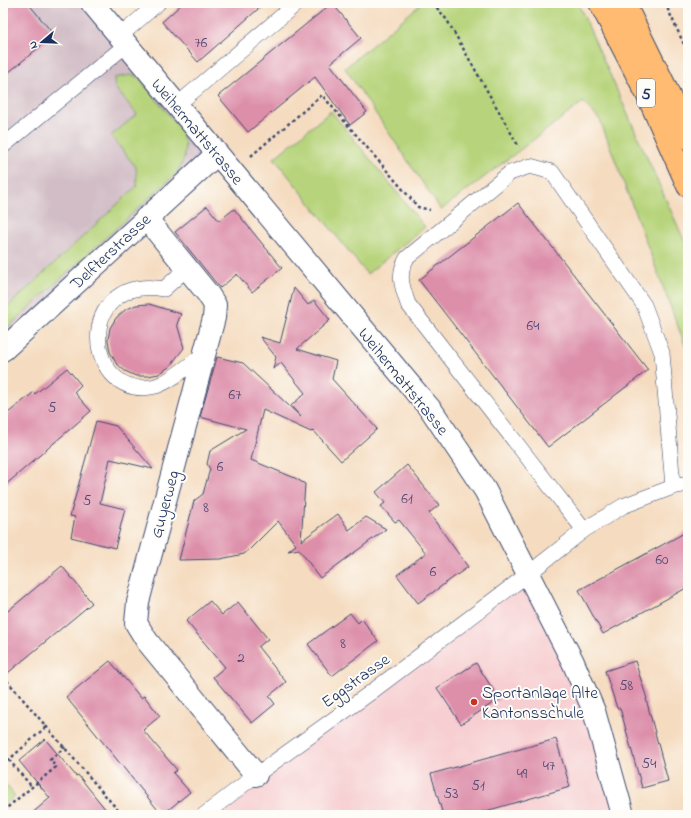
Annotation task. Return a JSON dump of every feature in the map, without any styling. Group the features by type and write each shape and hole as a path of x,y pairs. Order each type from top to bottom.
{"main road":[{"name":"5","path":"600,3 647,94 688,186"},
{"name":"5","path":"624,3 663,82 688,138"}],"street":[{"name":"Weihermattstrasse","path":"92,3 432,411 485,490 573,662 594,711 623,815"},
{"name":"Delfterstrasse","path":"3,350 217,154"},
{"name":"Guyerweg","path":"146,218 208,294 215,305 214,318 138,602 136,623 147,641 256,776"}],"lane":[{"path":"3,146 123,40 158,3"},
{"path":"177,105 297,3"},
{"path":"584,530 408,304 401,282 401,267 407,258 510,173 530,166 552,172 644,305 662,354 673,487"},
{"path":"187,268 164,289 140,287 118,297 103,314 99,326 98,338 100,350 105,364 114,376 125,383 137,387 156,386 168,380 204,354"},
{"name":"Eggstrasse","path":"204,815 370,693 584,530 623,506 673,487 688,484"}],"path":[{"path":"434,3 447,20 530,166"},
{"path":"665,3 688,52"},
{"path":"232,172 322,95 418,207 455,218"},
{"path":"3,676 122,815"},
{"path":"3,765 46,726"},
{"path":"3,811 56,767 50,760 64,747"},
{"path":"9,760 32,787"}],"shaded area":[{"path":"3,3 92,3 217,154 3,350"},
{"name":"Sportanlage Alte Kantonsschule","path":"528,574 573,662 623,815 204,815"}],"green space":[{"path":"422,3 578,3 688,249 688,353 600,120 583,102 441,210 345,68"},
{"path":"131,75 138,77 180,128 185,144 184,159 177,173 8,327 3,328 3,311 137,186 136,167 111,136 137,114 115,88 114,78"},
{"path":"331,111 425,227 367,274 274,158"},
{"path":"3,781 15,796 3,806"}],"building":[{"path":"3,3 28,3 54,35 3,77"},
{"path":"183,3 265,3 198,62 162,22"},
{"path":"332,3 361,38 330,64 367,112 350,125 315,77 248,132 218,96"},
{"path":"518,203 648,370 548,447 419,280"},
{"path":"207,206 219,221 234,209 282,268 252,292 237,274 220,288 175,232"},
{"path":"294,288 308,305 314,300 330,320 297,349 336,361 332,379 377,429 341,461 313,430 311,432 263,410 251,460 295,478 305,484 301,541 338,514 349,530 366,517 386,529 320,578 299,549 288,551 296,545 278,521 244,554 220,559 179,560 194,501 203,494 210,469 207,464 210,451 246,429 200,417 217,357 243,363 301,417 291,406 305,393 281,363 273,369 276,357 260,337 280,343"},
{"path":"149,304 181,314 177,324 184,348 169,367 159,374 136,376 125,371 116,363 110,352 108,340 110,328 116,318 125,310 136,305"},
{"path":"67,368 81,385 74,392 91,411 3,487 3,417"},
{"path":"96,421 116,426 153,469 110,459 100,503 125,509 115,548 71,537 75,517 70,516"},
{"path":"407,465 439,505 429,513 468,567 418,603 397,575 426,553 399,520 395,522 381,506 385,503 376,492"},
{"path":"688,531 688,587 603,634 579,590"},
{"path":"62,566 92,603 3,677 3,615"},
{"path":"210,601 222,615 238,602 268,639 258,647 286,682 269,696 275,704 252,723 213,677 225,667 186,621"},
{"path":"350,613 358,623 362,619 378,641 332,676 308,644"},
{"path":"110,661 141,698 144,696 160,716 143,730 177,770 173,773 190,792 162,815 66,697"},
{"path":"635,661 647,699 668,781 642,788 620,708 617,708 605,671"},
{"path":"476,663 499,699 461,724 437,688"},
{"path":"45,739 76,776 78,775 110,815 30,815 50,798 19,761"},
{"path":"556,739 570,787 472,815 443,815 431,774"}],"place":[{"name":"Sportanlage Alte Kantonsschule","path":"474,702"}]}
